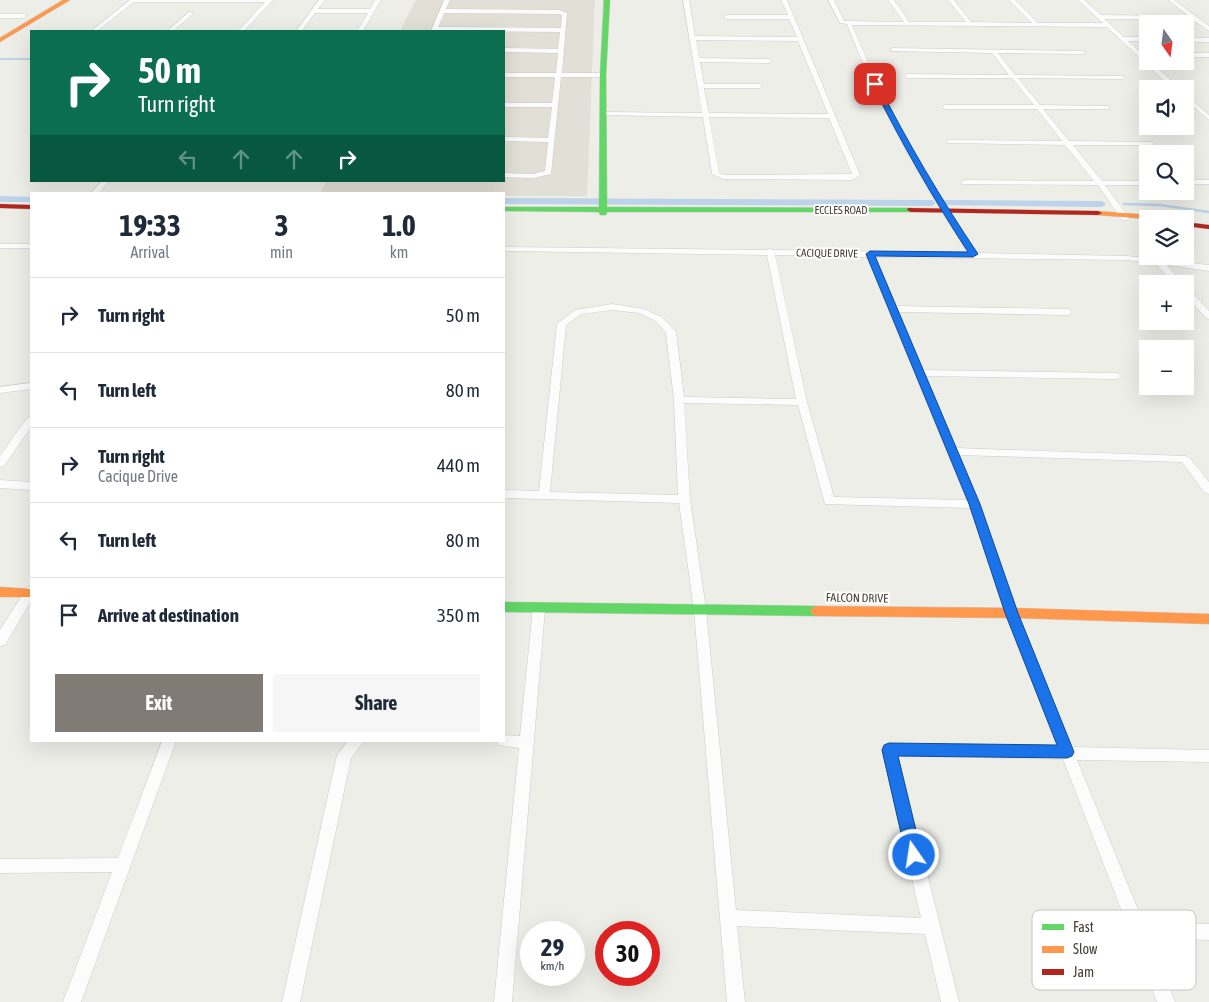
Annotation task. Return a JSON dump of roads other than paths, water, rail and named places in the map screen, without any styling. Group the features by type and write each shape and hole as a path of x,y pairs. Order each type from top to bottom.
{"street":[{"path":"0,31 51,0"},
{"path":"0,40 67,0"},
{"path":"95,30 133,0 269,1"},
{"path":"300,30 322,0"},
{"path":"361,30 378,0"},
{"path":"447,0 435,30 563,30"},
{"path":"603,211 604,75 607,0"},
{"path":"686,0 705,115 718,176 852,178 856,175 830,116 784,0"},
{"path":"831,0 842,22 849,24 1108,25"},
{"path":"891,0 908,24"},
{"path":"951,0 970,24"},
{"path":"1012,0 1036,24"},
{"path":"1081,0 1139,51"},
{"path":"1171,0 1209,29"},
{"path":"242,30 269,1"},
{"path":"314,11 371,11"},
{"path":"442,11 558,12 565,14 548,172 533,176 505,176"},
{"path":"171,30 191,13"},
{"path":"0,16 24,16"},
{"path":"727,17 790,17"},
{"path":"1100,17 1195,18"},
{"path":"849,24 868,70 897,128 945,213 973,254"},
{"path":"693,38 799,39"},
{"path":"1124,39 1139,40"},
{"path":"1194,40 1209,40"},
{"path":"505,50 561,51"},
{"path":"892,50 1083,53"},
{"path":"993,51 1124,216"},
{"path":"1194,55 1209,55"},
{"path":"696,60 769,61"},
{"path":"1159,70 1168,80"},
{"path":"505,75 604,75"},
{"path":"906,76 1122,77"},
{"path":"700,86 760,86"},
{"path":"1194,104 1209,118"},
{"path":"505,105 554,105"},
{"path":"945,106 1107,107"},
{"path":"605,114 830,116"},
{"path":"505,139 551,140"},
{"path":"949,142 1151,143"},
{"path":"96,192 105,182"},
{"path":"965,182 1139,183"},
{"path":"1194,182 1209,182"},
{"path":"0,206 30,207"},
{"name":"ECCLES ROAD","path":"505,209 1139,217"},
{"name":"ECCLES ROAD","path":"505,213 603,211"},
{"path":"0,212 30,212"},
{"name":"ECCLES ROAD","path":"1124,216 1139,218"},
{"path":"1194,221 1209,223"},
{"path":"1194,225 1209,227"},
{"path":"0,246 30,246"},
{"name":"CACIQUE DRIVE","path":"505,249 973,254 1139,259"},
{"path":"770,251 802,402 829,500 974,504"},
{"path":"870,254 974,504 1012,613 1129,910"},
{"path":"1162,265 1171,275"},
{"name":"CACIQUE DRIVE","path":"1190,265 1209,268"},
{"path":"1194,300 1209,316"},
{"path":"544,495 562,324 578,312 612,306 641,311 659,319 671,332 679,400 684,499 700,610 736,1002"},
{"path":"893,309 1068,312"},
{"path":"920,373 1117,376"},
{"path":"0,390 30,386"},
{"path":"679,400 802,402"},
{"path":"0,464 30,421"},
{"path":"952,451 1185,459 1209,490"},
{"path":"0,484 30,486"},
{"path":"505,494 684,499"},
{"path":"0,592 30,592"},
{"path":"0,642 30,594"},
{"name":"FALCON DRIVE","path":"505,607 1012,613 1209,619"},
{"path":"503,1002 539,608"},
{"path":"505,740 527,742"},
{"path":"72,1002 169,742"},
{"path":"291,1002 344,755 356,742"},
{"path":"950,1002 889,750 1209,756"},
{"path":"0,866 123,865"},
{"path":"727,918 931,926"},
{"path":"1196,932 1209,932"},
{"path":"1161,990 1166,1002"}],"waterway":[{"path":"0,59 30,59"},
{"path":"0,199 30,200"},
{"path":"505,201 932,203"},
{"path":"943,203 1102,204"},
{"path":"1124,204 1160,205 1209,212"}]}
